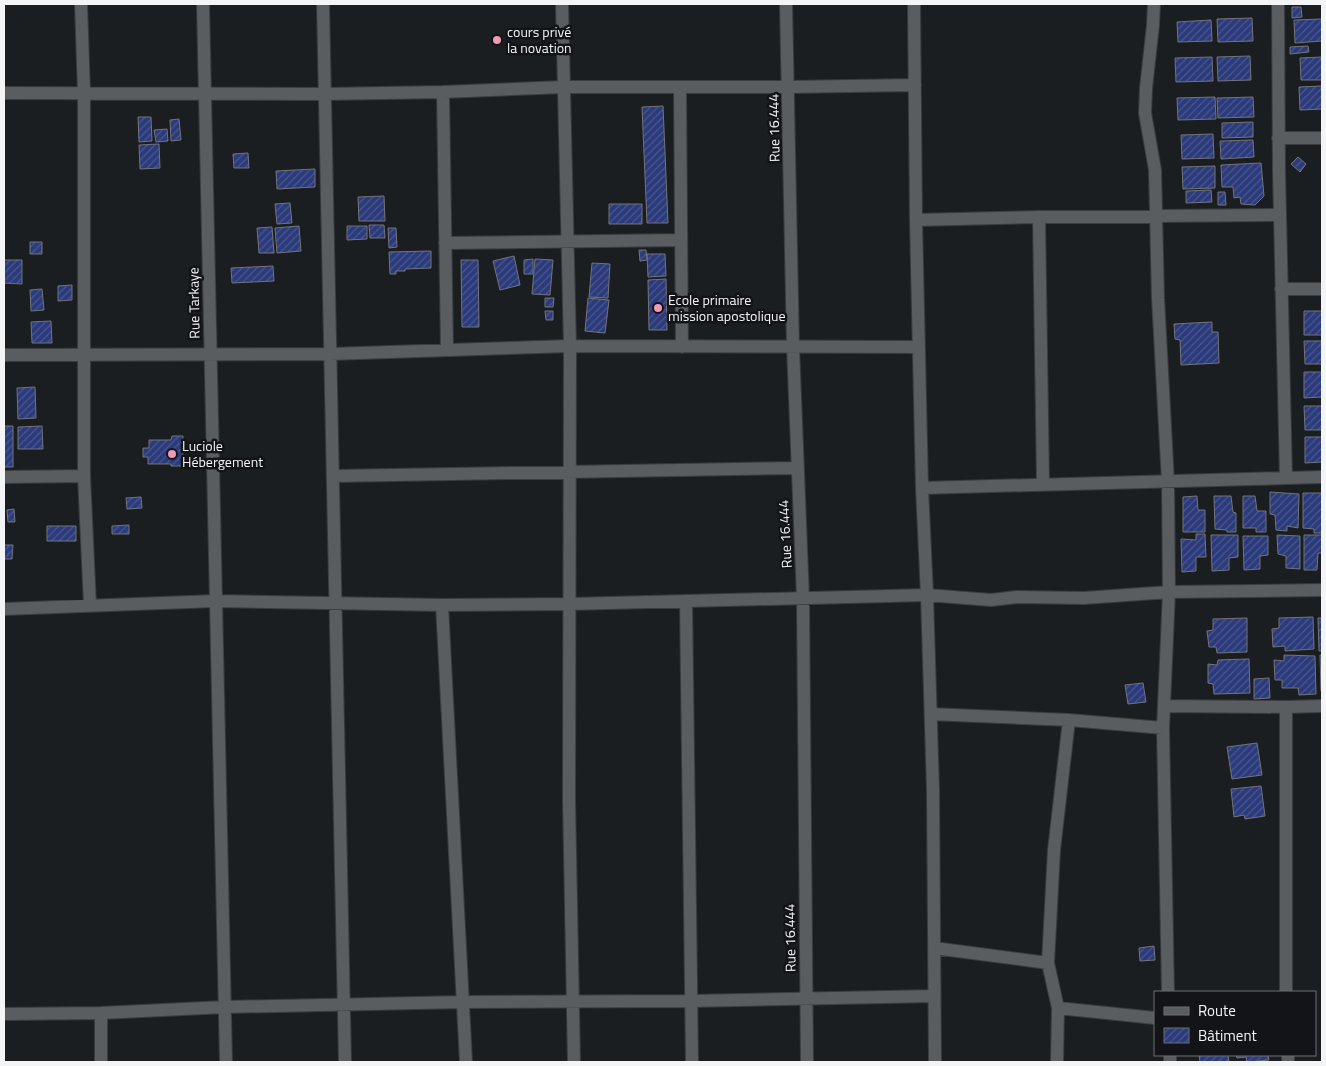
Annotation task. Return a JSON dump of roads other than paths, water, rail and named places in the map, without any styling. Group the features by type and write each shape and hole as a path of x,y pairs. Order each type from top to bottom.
{"street":[{"path":"81,4 84,93 84,476 90,605"},
{"name":"Rue Tarkaye","path":"203,4 226,1062"},
{"path":"323,4 345,1062"},
{"path":"562,4 570,346 569,800 574,1062"},
{"name":"Rue 16.444","path":"786,4 793,347 803,598 807,1062"},
{"path":"914,4 916,220 922,488 933,800 935,1062"},
{"path":"1154,4 1154,25 1147,73 1145,113 1155,170 1158,298 1168,482 1169,592 1163,728 1168,991"},
{"path":"1278,4 1278,138 1286,478"},
{"path":"4,93 325,94 563,87 788,88 915,85"},
{"path":"680,87 682,347"},
{"path":"443,92 447,350"},
{"path":"1278,138 1322,138"},
{"path":"916,220 1280,215"},
{"path":"1039,217 1043,484"},
{"path":"445,243 681,240"},
{"path":"1281,289 1322,289"},
{"path":"4,355 330,354 570,346 919,347"},
{"path":"333,476 797,468"},
{"path":"4,477 84,476"},
{"path":"922,488 1322,477"},
{"path":"4,609 215,601 442,605 570,604 927,595 991,600 1084,598 1169,592 1322,590"},
{"path":"686,601 692,1062"},
{"path":"442,605 466,1062"},
{"path":"1164,706 1322,706"},
{"path":"1286,707 1286,991"},
{"path":"931,714 1069,720 1163,728"},
{"path":"1057,1062 1058,1008 1048,963 1054,850 1069,720"},
{"path":"934,948 1048,963"},
{"path":"4,1014 101,1013 225,1007 462,1002 572,1000 691,1001 934,996"},
{"path":"1058,1008 1154,1018"},
{"path":"101,1013 101,1062"}],"place":[{"name":"cours privé la novation","path":"497,40"},
{"name":"Ecole primaire mission apostolique","path":"658,308"},
{"name":"Luciole Hébergement","path":"172,454"}]}
